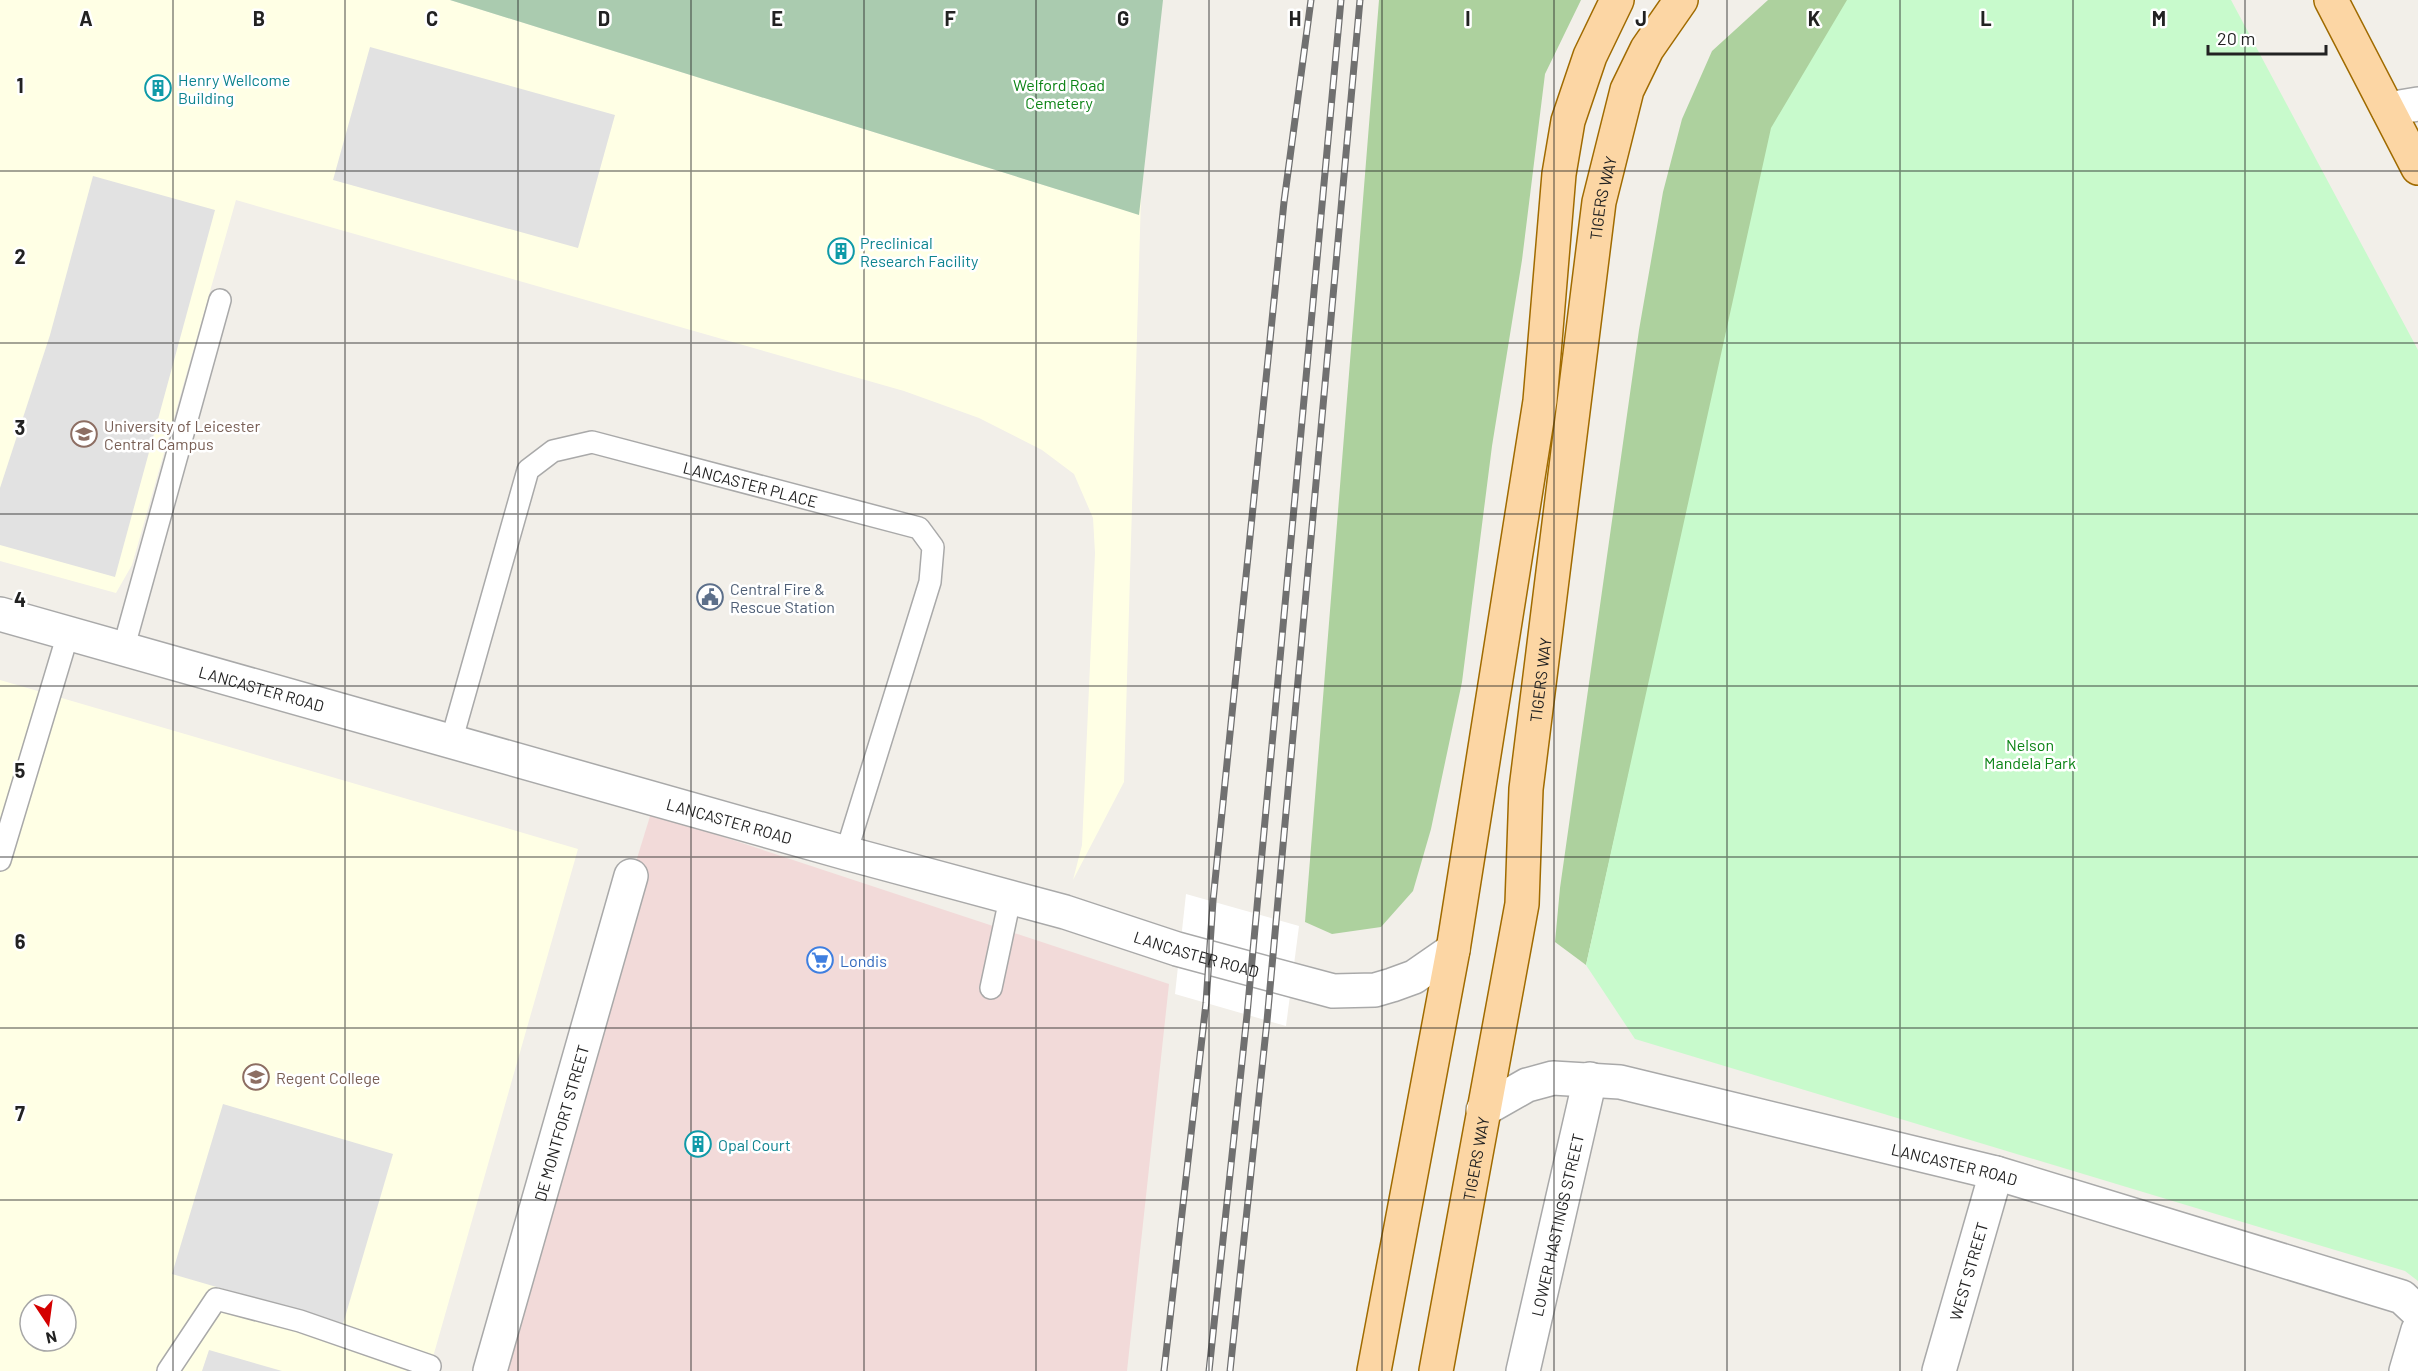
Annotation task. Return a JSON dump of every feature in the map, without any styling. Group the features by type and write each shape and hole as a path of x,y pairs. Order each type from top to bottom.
{"main road":[{"path":"1374,1371 1453,950 1540,401 1560,164 1568,121 1590,56 1617,0"},
{"name":"TIGERS WAY","path":"1436,1371 1483,1110 1496,1057 1522,904 1526,789 1599,202 1627,90 1647,49 1681,0"},
{"path":"2331,0 2403,107 2418,168"}],"street":[{"name":"LANCASTER ROAD","path":"0,614 1010,899 1065,912 1177,949 1333,991 1375,990 1392,985 1414,977 1453,950"},
{"name":"DE MONTFORT STREET","path":"490,1371 632,876"},
{"name":"LANCASTER ROAD","path":"1483,1110 1527,1085 1553,1078 1620,1082 1996,1173 2402,1297 2418,1312"},
{"name":"LOWER HASTINGS STREET","path":"1523,1371 1590,1079"},
{"name":"WEST STREET","path":"1939,1371 1996,1173"},
{"path":"2406,1371 2418,1330"}],"lane":[{"path":"123,650 220,300"},
{"name":"LANCASTER PLACE","path":"451,742 528,471 553,450 592,442 919,528 933,547 930,582 846,853"},
{"path":"0,861 68,634"},
{"path":"992,988 1010,899"},
{"path":"168,1371 216,1299 300,1321 430,1366"}],"shaded area":[{"name":"University of Leicester Central Campus","path":"0,0 450,0 1098,202 1141,197 1124,782 1073,880 1082,845 1095,553 1093,518 1074,474 1042,450 979,418 904,391 236,200 132,565 116,593 0,561"},
{"path":"370,47 615,115 578,248 333,180"},
{"path":"93,176 215,210 115,577 0,545 0,488 50,335"},
{"name":"Regent College","path":"0,680 578,849 429,1371 0,1371"},
{"path":"651,813 1169,984 1127,1371 490,1371 606,959"},
{"path":"223,1104 393,1154 343,1324 172,1274"},
{"path":"209,1350 282,1371 202,1371"}],"green space":[{"name":"Welford Road Cemetery","path":"450,0 1163,0 1139,215 1098,202"},
{"path":"1379,0 1581,0 1545,74 1522,260 1492,446 1462,682 1431,829 1413,891 1381,927 1332,934 1305,922"},
{"path":"1768,0 2174,0 1630,769 1586,965 1555,942 1560,888 1639,330 1663,192 1682,119 1712,51"},
{"name":"Nelson Mandela Park","path":"1847,0 2231,0 2418,350 2418,1281 2405,1271 1635,1039 1586,965 1771,128"}],"pier":[{"path":"1186,894 1299,926 1286,1026 1175,994"}],"railway":[{"path":"1164,1371 1206,1003 1213,901 1284,202 1311,0"},
{"path":"1209,1371 1247,1015 1341,0"},
{"path":"1230,1371 1267,1021 1360,0"}],"place":[{"name":"Henry Wellcome Building","path":"158,88"},
{"name":"Preclinical Research Facility","path":"841,251"},
{"name":"University of Leicester Central Campus","path":"84,434"},
{"name":"Central Fire & Rescue Station","path":"710,597"},
{"name":"Londis","path":"820,960"},
{"name":"Regent College","path":"256,1077"},
{"name":"Opal Court","path":"698,1144"}]}
